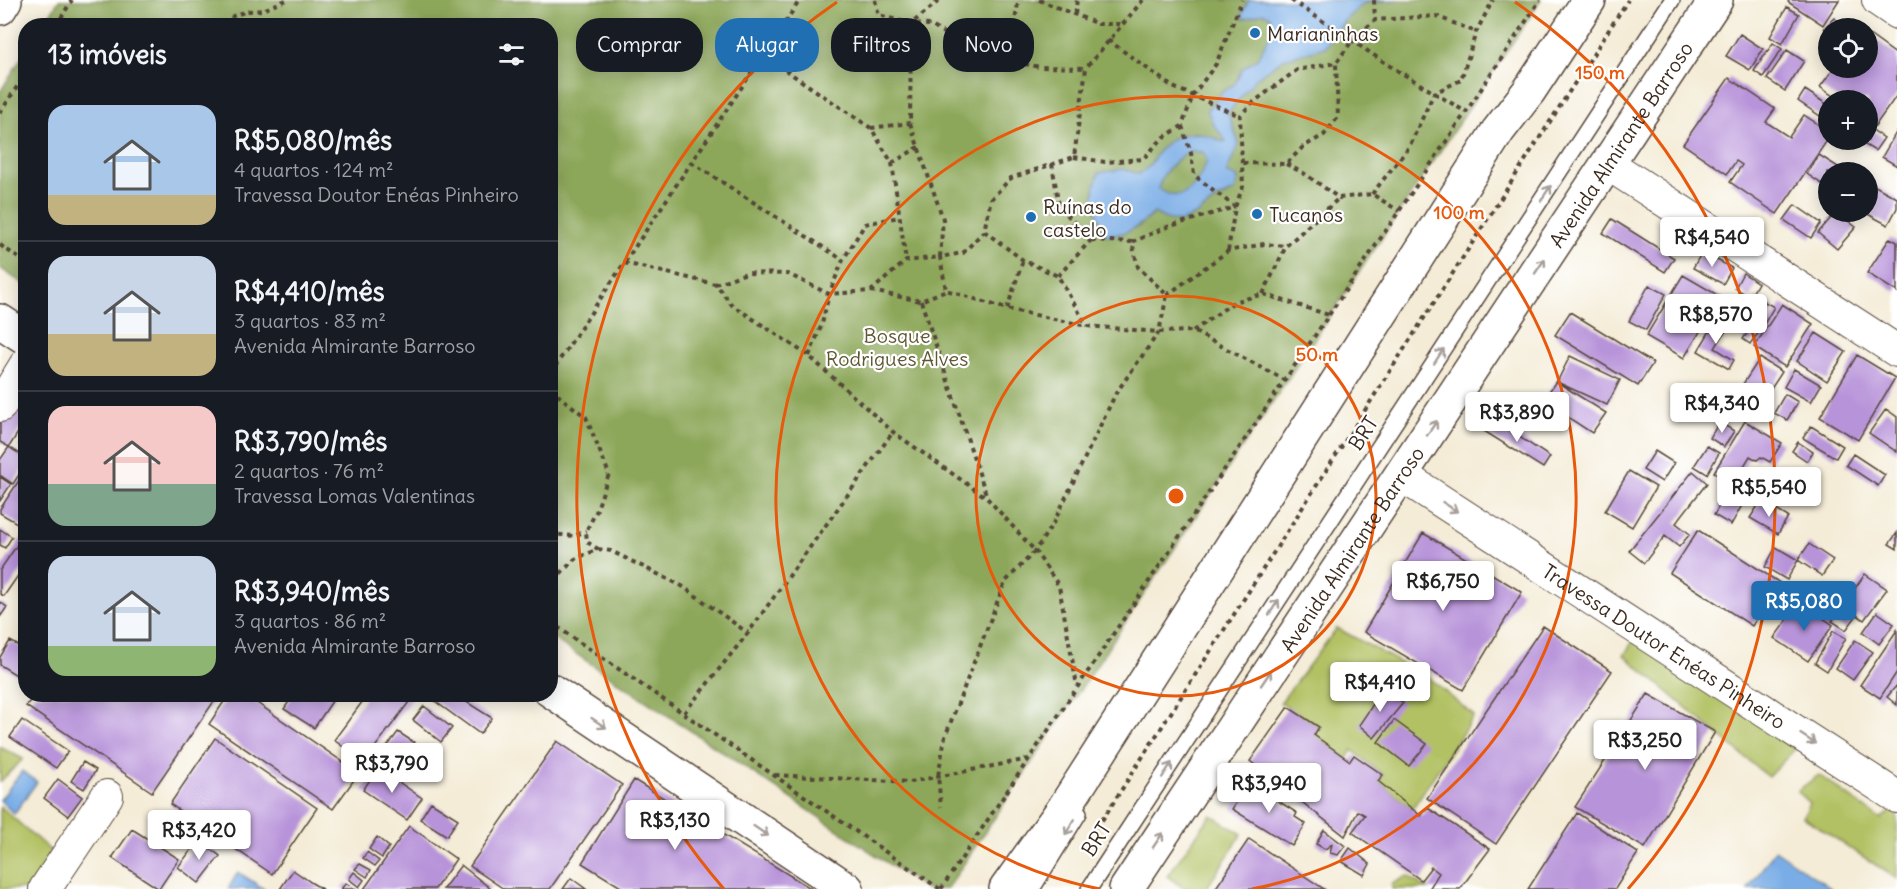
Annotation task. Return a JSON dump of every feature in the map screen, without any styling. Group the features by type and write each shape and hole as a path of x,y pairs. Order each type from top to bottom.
{"main road":[{"path":"0,9 5,0"},
{"path":"1006,889 1064,808 1498,131 1529,91 1589,0"},
{"name":"Avenida Almirante Barroso","path":"1126,889 1716,0"},
{"path":"0,321 18,333"},
{"path":"558,695 847,889"}],"street":[{"path":"1878,0 1897,13"},
{"path":"1608,164 1897,351"},
{"path":"0,406 18,377"},
{"name":"Travessa Doutor Enéas Pinheiro","path":"1401,475 1897,796"},
{"path":"45,889 107,796"}],"lane":[{"name":"BRT","path":"1032,889 1328,412 1601,0"},
{"name":"BRT","path":"1089,889 1672,0"}],"path":[{"path":"61,18 72,0"},
{"path":"232,18 247,11 262,10 286,0"},
{"path":"788,18 800,0"},
{"path":"875,0 879,15 890,18"},
{"path":"918,18 940,0"},
{"path":"1016,18 1018,0"},
{"path":"1039,0 1098,24 1121,24"},
{"path":"1075,14 1077,0"},
{"path":"1074,157 1086,68 1143,0"},
{"path":"871,291 906,261 963,253 984,231 991,199 1011,178 1074,157 1105,162 1143,159 1163,138 1182,126 1193,95 1216,64 1242,0"},
{"path":"1291,0 1466,112"},
{"path":"1372,194 1408,147 1434,93 1461,80 1476,32 1493,0"},
{"path":"558,627 941,889 1540,0"},
{"path":"1096,829 1628,0"},
{"path":"1374,3 1375,20"},
{"path":"1286,164 1303,147 1324,135 1338,117 1336,63 1353,41 1375,20 1436,16 1476,32"},
{"path":"1108,40 1173,87 1240,117"},
{"path":"1228,251 1235,207 1243,187 1240,117 1251,104 1297,70 1336,63"},
{"path":"1034,66 1086,68"},
{"path":"558,362 752,72"},
{"path":"788,72 871,128 892,163 906,261"},
{"path":"911,72 910,123 943,219 940,257 946,290"},
{"path":"0,113 18,85"},
{"path":"871,128 910,123"},
{"path":"1182,126 1191,153 1194,175 1235,207"},
{"path":"892,163 919,147"},
{"path":"691,162 843,260"},
{"path":"1243,163 1286,164 1305,174 1339,198"},
{"path":"1052,164 1059,206 1091,240 1132,242 1167,226 1235,207"},
{"path":"1263,294 1286,246 1339,198 1372,194 1400,211"},
{"path":"809,356 822,324 829,294 843,260 865,224 899,217"},
{"path":"984,231 1023,260 1058,276 1087,326"},
{"path":"1058,276 1091,240"},
{"path":"1132,242 1138,267 1167,295"},
{"path":"941,807 938,776 945,737 1005,582 1035,551 1054,520 1116,393 1160,332 1167,295 1228,251 1264,244 1286,246"},
{"path":"0,245 18,257"},
{"path":"1006,309 1023,260"},
{"path":"624,263 715,284 747,273 788,274 829,294 871,291 921,301 946,290 1006,309 1087,326 1160,332 1193,331 1285,380"},
{"path":"715,284 732,305 809,356 893,432 987,498 1035,551 1059,586 1077,687"},
{"path":"1193,331 1234,302 1263,294 1329,315"},
{"path":"921,301 987,498"},
{"path":"558,394 586,417 609,474 596,512 586,531 587,542 598,549 611,551 682,586 748,633"},
{"path":"684,713 748,633 893,432"},
{"path":"558,535 574,536 586,531"},
{"path":"559,575 575,559 598,549"},
{"path":"558,570 559,575"},
{"path":"774,775 910,782 1029,759"}],"green space":[{"name":"Bosque Rodrigues Alves","path":"59,0 1249,0 1242,13 1243,19 1263,13 1270,16 1273,29 1257,59 1242,69 1235,84 1222,92 1213,124 1226,140 1224,143 1196,132 1173,138 1159,151 1150,168 1139,174 1123,169 1093,204 1106,235 1138,227 1154,213 1176,218 1186,216 1235,191 1226,173 1239,144 1228,113 1256,78 1284,59 1325,47 1345,20 1364,3 1398,0 1541,0 947,889 926,889 558,642 558,18 48,18"},
{"path":"18,63 18,280 0,268 0,92"},
{"path":"1190,151 1203,152 1208,161 1195,185 1183,194 1176,195 1159,189 1162,177 1170,167"},
{"path":"1337,628 1429,678 1474,716 1412,809 1378,781 1383,775 1352,750 1347,759 1314,735 1319,727 1280,703"},
{"path":"1637,635 1802,742 1768,777 1624,655"},
{"path":"0,747 23,759 0,782"},
{"path":"1819,775 1880,819 1897,807 1897,879 1803,817 1810,803 1797,791"},
{"path":"0,806 54,854 31,889 0,889"},
{"path":"1211,815 1242,834 1206,889 1185,889 1167,876"},
{"path":"1407,876 1428,889 1392,889 1392,884"}],"water":[{"path":"1249,0 1398,0 1364,3 1345,20 1325,47 1283,59 1256,78 1228,113 1239,144 1226,173 1238,178 1235,191 1218,198 1199,213 1181,222 1166,219 1154,213 1132,229 1120,234 1106,235 1099,219 1094,197 1099,173 1123,169 1139,174 1150,165 1167,143 1182,135 1198,134 1226,141 1213,124 1207,110 1222,92 1235,84 1242,69 1257,59 1273,29 1270,16 1263,13 1244,19 1242,14","holes":["1190,151 1203,152 1207,161 1195,185 1183,194 1176,195 1159,189 1162,177 1175,162"]},
{"path":"22,771 37,782 14,814 0,800"},
{"path":"1775,850 1832,889 1748,889"},
{"path":"238,872 264,889 228,889"}],"building":[{"path":"1789,0 1839,0 1827,18 1818,18 1818,22 1788,2"},
{"path":"1787,7 1799,14 1782,44 1770,37"},
{"path":"1740,34 1763,49 1750,70 1726,56"},
{"path":"1878,41 1897,55 1897,95 1878,122 1878,90 1824,90 1820,87 1827,78 1878,78"},
{"path":"1773,43 1782,49 1763,77 1754,71"},
{"path":"1787,50 1804,61 1785,91 1767,79"},
{"path":"1729,78 1775,109 1766,122 1789,137 1804,115 1818,124 1818,150 1821,150 1777,214 1730,182 1742,165 1736,161 1727,174 1683,144"},
{"path":"1805,90 1818,98 1818,115 1798,101"},
{"path":"1897,131 1897,166 1882,157"},
{"path":"1878,134 1884,138 1878,147"},
{"path":"1819,155 1830,162 1818,162 1818,181 1807,174"},
{"path":"1878,188 1897,198 1897,208 1888,225 1878,220"},
{"path":"1795,205 1821,223 1811,238 1784,220"},
{"path":"1612,219 1674,258 1665,272 1603,233"},
{"path":"1827,222 1849,222 1856,227 1837,249 1818,233"},
{"path":"1890,238 1897,242 1897,292 1867,273"},
{"path":"1702,252 1732,268 1723,284 1693,268"},
{"path":"1743,273 1758,283 1750,297 1735,288"},
{"path":"1683,275 1721,297 1684,358 1646,336"},
{"path":"1649,285 1666,294 1646,330 1629,321"},
{"path":"1756,297 1774,307 1764,324 1746,314"},
{"path":"1782,304 1813,324 1785,367 1754,347"},
{"path":"1570,312 1653,363 1638,386 1555,335"},
{"path":"1717,319 1729,326 1715,348 1734,360 1729,369 1698,351"},
{"path":"1754,323 1762,328 1750,344 1743,339"},
{"path":"1816,333 1846,352 1827,381 1797,361"},
{"path":"1857,355 1895,378 1858,440 1820,417"},
{"path":"1570,356 1620,380 1607,405 1557,382"},
{"path":"1760,358 1782,372 1765,398 1743,384"},
{"path":"1794,369 1821,385 1811,402 1784,387"},
{"path":"1556,381 1606,413 1592,433 1543,401"},
{"path":"18,391 18,433 9,447 0,442 0,419"},
{"path":"1733,392 1756,405 1749,417 1726,405"},
{"path":"1785,394 1798,402 1787,420 1774,413"},
{"path":"1886,409 1897,417 1897,452 1869,433"},
{"path":"1492,419 1550,457 1543,468 1484,431"},
{"path":"1745,421 1782,443 1770,462 1761,457 1757,460 1750,456 1733,484 1714,472"},
{"path":"1719,422 1734,431 1724,447 1710,438"},
{"path":"1811,426 1843,446 1836,458 1803,438"},
{"path":"1798,442 1813,452 1807,461 1792,451"},
{"path":"1707,446 1719,453 1707,474 1694,466"},
{"path":"9,447 18,453 18,476 13,484 0,475 0,460"},
{"path":"1655,451 1674,463 1662,482 1643,470"},
{"path":"1853,454 1885,475 1878,486 1846,465"},
{"path":"1629,471 1656,487 1632,527 1605,511"},
{"path":"1693,471 1707,483 1676,523 1690,534 1679,547 1665,536 1644,563 1629,551"},
{"path":"0,477 11,484 0,501"},
{"path":"18,482 18,524 0,513 0,509"},
{"path":"1729,488 1746,498 1731,525 1714,515"},
{"path":"1761,501 1788,517 1778,534 1750,518"},
{"path":"0,529 12,537 5,548 0,545"},
{"path":"1698,530 1780,583 1752,626 1670,573"},
{"path":"1423,533 1522,592 1463,690 1364,632"},
{"path":"1897,533 1897,549 1889,544"},
{"path":"18,544 18,576 4,596 0,594 0,570"},
{"path":"1809,544 1833,560 1822,576 1798,560"},
{"path":"1776,547 1798,560 1787,580 1765,567"},
{"path":"1865,574 1887,589 1864,620 1857,615 1846,630 1832,621"},
{"path":"0,602 7,607 0,617"},
{"path":"1800,602 1833,625 1808,661 1774,638"},
{"path":"1877,612 1894,624 1879,644 1863,632"},
{"path":"1543,626 1612,671 1496,844 1427,798"},
{"path":"1897,630 1897,672 1880,698 1860,685"},
{"path":"1833,631 1846,638 1827,671 1815,663"},
{"path":"1855,640 1873,652 1853,680 1836,668"},
{"path":"10,641 18,646 18,676 0,665 0,657"},
{"path":"1897,685 1897,705 1887,697"},
{"path":"1384,688 1403,703 1374,738 1359,725"},
{"path":"1648,694 1715,732 1645,848 1575,807"},
{"path":"29,702 214,702 152,792 26,706"},
{"path":"224,702 256,702 359,773 333,809 209,724"},
{"path":"289,702 332,702 314,728 284,709"},
{"path":"362,702 409,702 364,762 334,740"},
{"path":"436,702 467,702 492,718 480,734"},
{"path":"424,706 452,728 441,742 413,720"},
{"path":"1288,707 1319,727 1314,735 1350,761 1354,755 1383,775 1378,781 1421,816 1428,808 1490,849 1460,889 1429,889 1439,873 1431,867 1421,880 1352,832 1365,815 1358,811 1345,836 1250,761"},
{"path":"22,720 68,751 56,768 10,737"},
{"path":"1394,720 1427,744 1409,766 1378,742"},
{"path":"398,732 415,743 395,771 378,759"},
{"path":"215,738 317,808 272,874 170,804"},
{"path":"557,741 622,785 550,889 504,889 470,866"},
{"path":"422,749 435,758 427,770 414,760"},
{"path":"83,762 96,770 84,789 71,781"},
{"path":"378,768 422,798 407,820 363,790"},
{"path":"58,779 82,797 68,816 44,798"},
{"path":"634,780 812,889 624,889 582,863"},
{"path":"1249,782 1297,813 1295,817 1306,824 1292,846 1232,809"},
{"path":"431,802 458,819 447,836 420,819"},
{"path":"1577,813 1638,853 1615,889 1528,889"},
{"path":"409,826 456,859 435,889 364,889"},
{"path":"132,829 179,859 159,889 112,858"},
{"path":"1324,830 1345,846 1338,855 1330,853 1332,844 1325,849 1316,844"},
{"path":"377,837 389,847 382,858 369,849"},
{"path":"1249,839 1324,889 1215,889"},
{"path":"199,840 220,856 199,883 178,867"},
{"path":"1350,848 1370,864 1364,875 1341,861"},
{"path":"367,852 379,861 375,866 363,858"},
{"path":"360,864 371,870 367,877 355,869"},
{"path":"461,865 491,889 443,889"},
{"path":"293,870 312,883 322,889 280,889"},
{"path":"354,872 364,880 359,887 349,879"},
{"path":"571,878 586,889 563,889"},
{"path":"346,883 355,889 341,889"}],"place":[{"name":"Marianinhas","path":"1255,33"},
{"name":"Tucanos","path":"1257,214"},
{"name":"Ruínas do castelo","path":"1031,217"}]}
